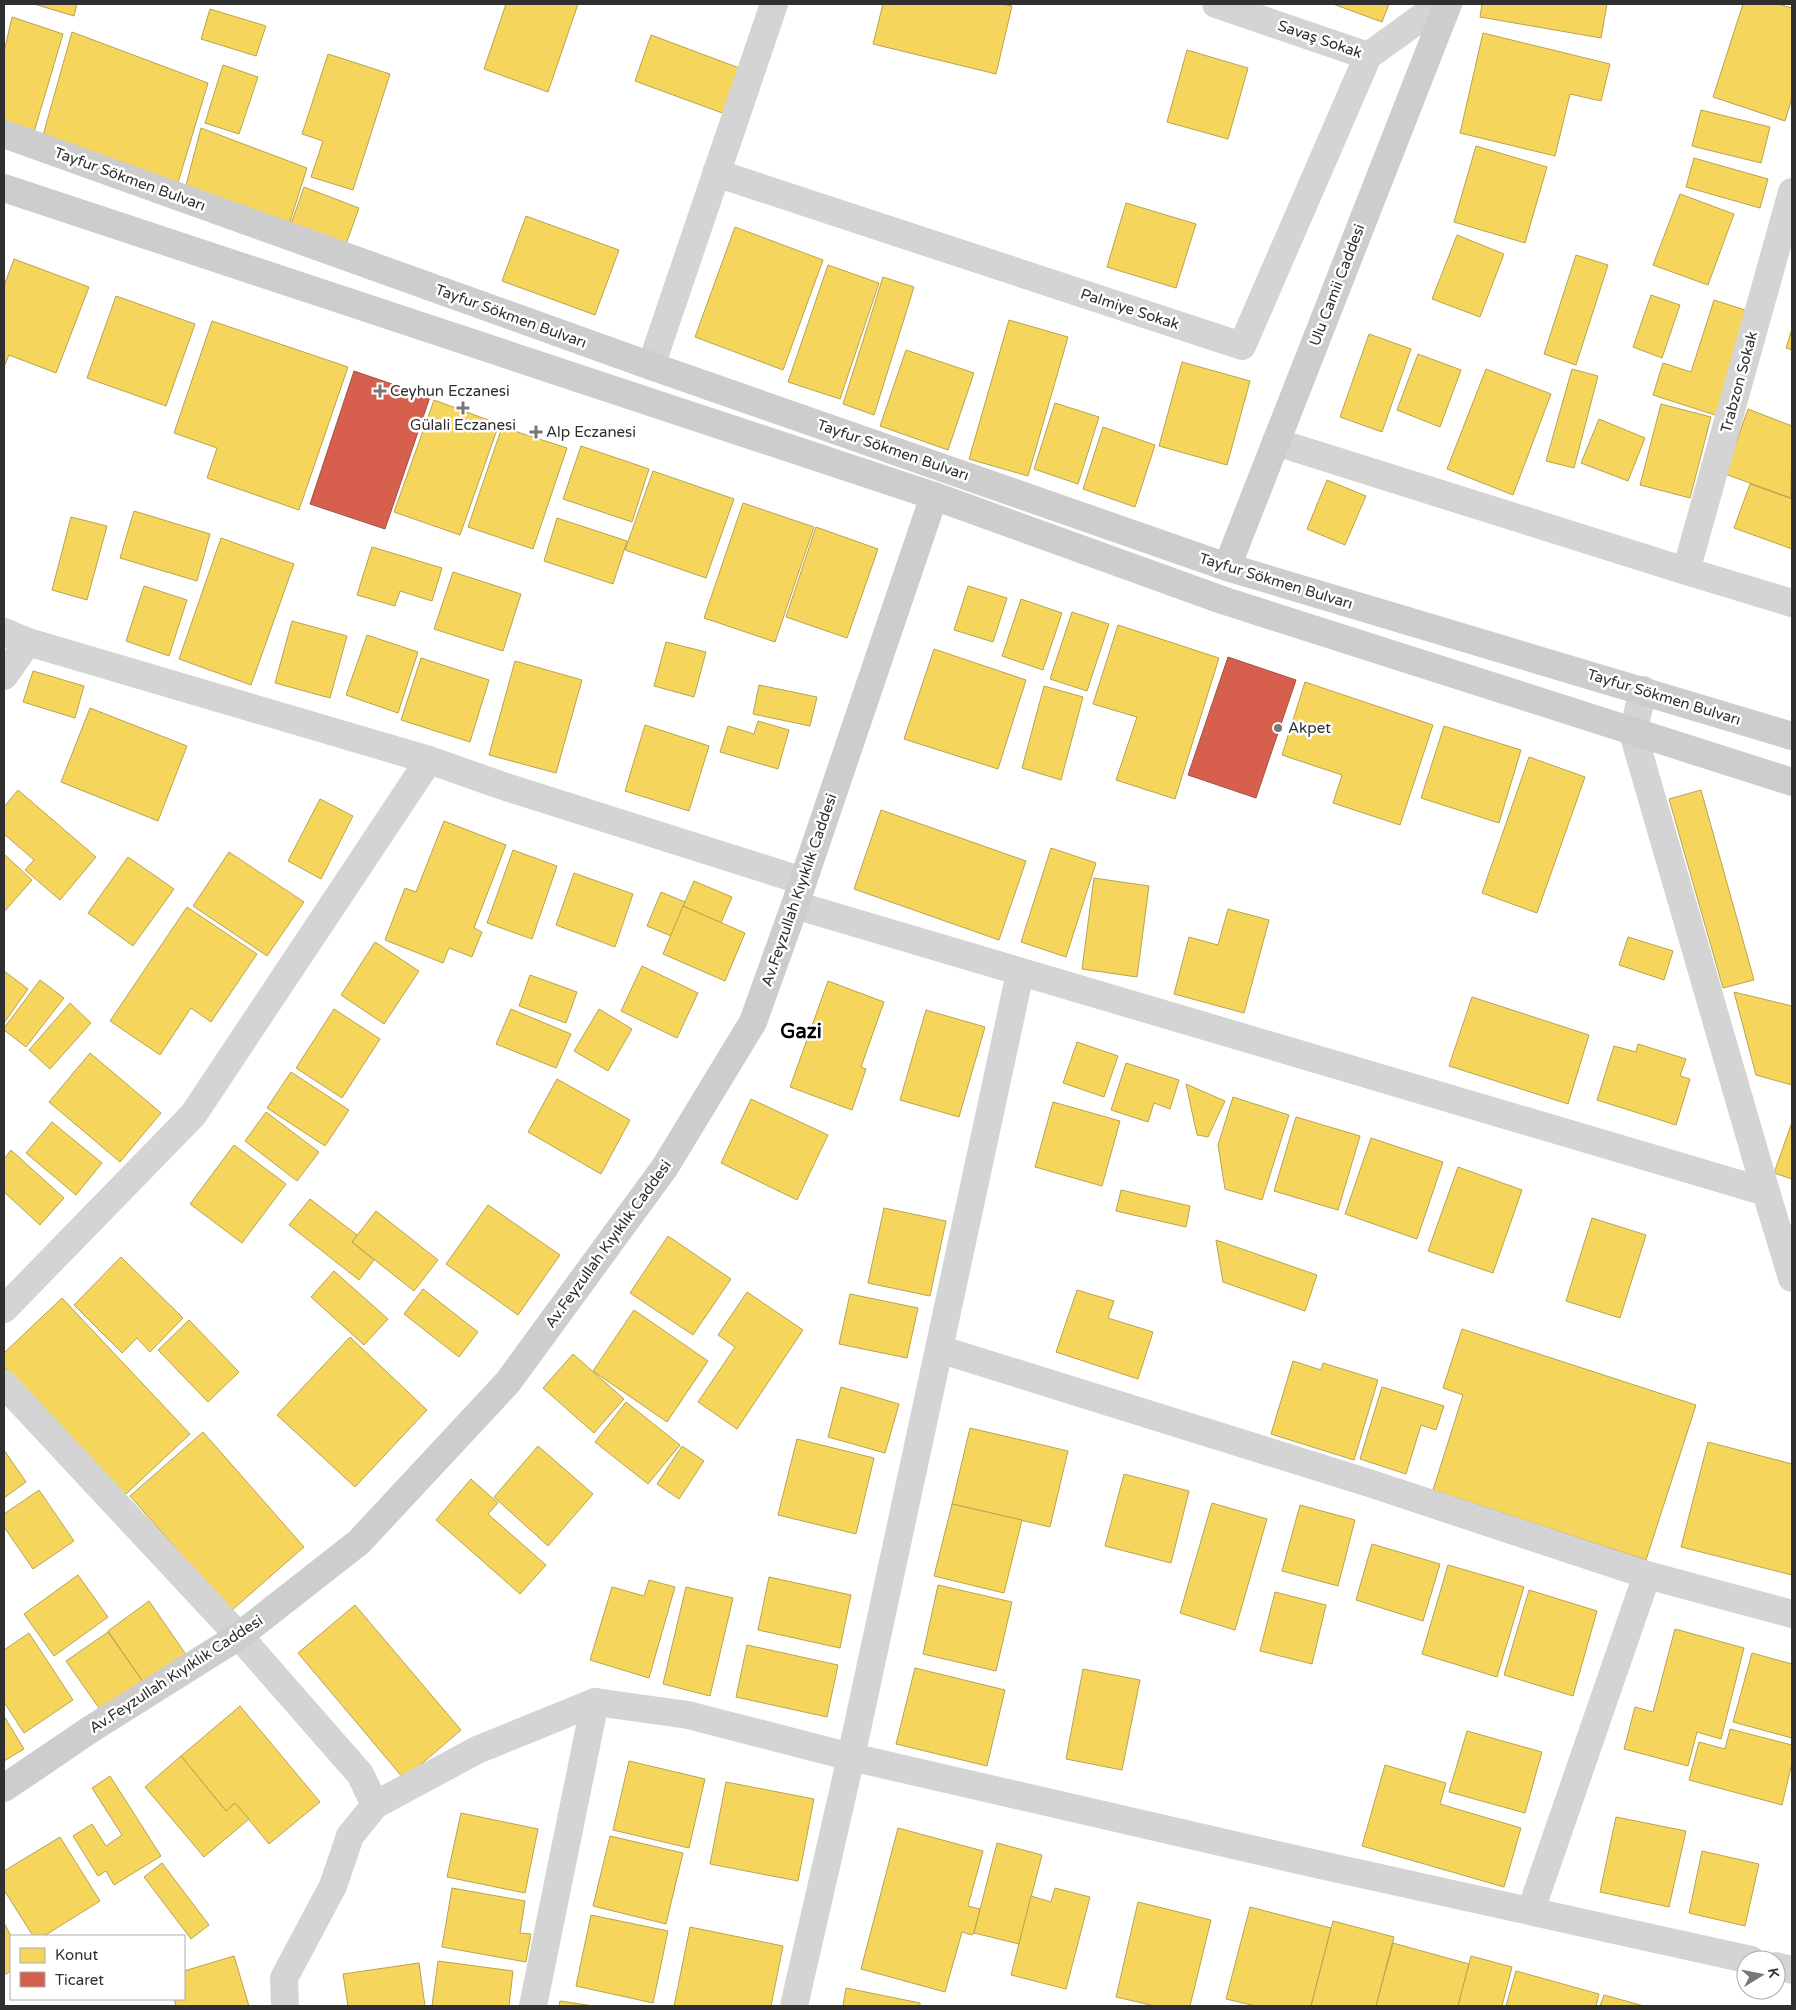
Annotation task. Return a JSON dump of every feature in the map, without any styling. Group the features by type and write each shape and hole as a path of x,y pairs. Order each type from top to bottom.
{"main road":[{"name":"Ulu Camii Caddesi","path":"1227,567 1448,4"},
{"name":"Tayfur Sökmen Bulvarı","path":"4,134 651,366 1227,567 1792,736"},
{"name":"Tayfur Sökmen Bulvarı","path":"4,188 934,496 1222,600 1792,782"},
{"name":"Av.Feyzullah Kıyıklık Caddesi","path":"4,1788 239,1636 359,1542 508,1382 665,1167 753,1022 799,893 934,496"}],"street":[{"path":"651,366 773,4"},
{"name":"Savaş Sokak","path":"1216,4 1368,56 1440,4"},
{"name":"Palmiye Sokak","path":"716,173 1242,346 1368,56"},
{"name":"Trabzon Sokak","path":"1686,572 1787,226 1792,192"},
{"path":"1276,442 1686,572 1792,602"},
{"path":"4,632 28,642 430,760 1020,973 1766,1192"},
{"path":"4,676 28,642"},
{"path":"1643,690 1634,733 1792,1278"},
{"path":"4,1309 193,1115 430,760"},
{"path":"794,2006 851,1758 1020,973"},
{"path":"939,1349 1359,1480 1647,1575 1792,1614"},
{"path":"4,1384 239,1636 360,1774 375,1805"},
{"path":"1531,1910 1647,1575"},
{"path":"533,2006 595,1702"},
{"path":"285,2006 284,1978 333,1886 350,1836 375,1805 477,1750 595,1702 688,1715 851,1758 1736,1957"}],"building: Konut":[{"path":"34,4 77,4 74,16"},
{"path":"506,4 578,4 548,92 484,69"},
{"path":"883,4 1002,4 1012,6 996,74 873,44"},
{"path":"1333,4 1389,4 1382,22"},
{"path":"1482,4 1607,4 1601,38 1480,17"},
{"path":"1743,4 1778,4 1792,8 1792,98 1785,121 1713,97"},
{"path":"210,9 266,26 256,56 201,39"},
{"path":"12,17 63,34 34,132 4,122 4,52"},
{"path":"72,32 208,83 177,186 42,139"},
{"path":"1483,33 1610,64 1601,101 1570,94 1555,156 1460,133"},
{"path":"651,35 742,69 725,114 635,81"},
{"path":"1187,50 1248,68 1228,139 1167,122"},
{"path":"328,54 390,74 353,190 311,177 323,141 302,134"},
{"path":"223,65 258,77 239,134 205,123"},
{"path":"1701,110 1770,127 1761,163 1692,146"},
{"path":"201,128 307,168 288,228 185,189"},
{"path":"1476,146 1547,167 1525,243 1454,222"},
{"path":"1694,158 1768,179 1760,208 1686,187"},
{"path":"304,187 359,208 345,247 290,227"},
{"path":"1680,194 1734,214 1708,285 1653,265"},
{"path":"1126,203 1196,224 1176,288 1107,267"},
{"path":"526,216 619,250 595,315 502,281"},
{"path":"735,227 823,260 783,370 695,337"},
{"path":"1457,235 1504,254 1480,317 1432,299"},
{"path":"1576,255 1608,265 1576,365 1544,354"},
{"path":"14,259 89,287 56,373 9,355 4,367 4,286"},
{"path":"828,265 879,283 840,399 788,382"},
{"path":"883,277 914,287 874,415 843,404"},
{"path":"1651,295 1680,305 1662,358 1633,347"},
{"path":"116,296 195,324 166,406 87,378"},
{"path":"1714,300 1751,312 1718,416 1653,395 1663,363 1691,372"},
{"path":"1009,320 1068,337 1028,476 969,459"},
{"path":"212,321 348,367 299,510 207,478 217,448 174,433"},
{"path":"1792,329 1792,350 1786,348"},
{"path":"1369,334 1411,349 1382,432 1340,417"},
{"path":"906,350 974,373 948,450 880,426"},
{"path":"1418,354 1461,370 1440,427 1397,410"},
{"path":"1182,362 1250,381 1227,465 1159,446"},
{"path":"1486,369 1551,394 1513,495 1447,469"},
{"path":"1572,369 1598,376 1574,468 1546,461"},
{"path":"434,400 499,424 460,535 394,512"},
{"path":"1055,403 1099,417 1078,484 1034,469"},
{"path":"1661,404 1711,417 1690,498 1640,485"},
{"path":"1748,409 1792,426 1791,498 1725,474"},
{"path":"1599,419 1645,438 1628,481 1581,463"},
{"path":"502,427 567,448 533,549 468,527"},
{"path":"1103,427 1155,445 1135,507 1083,489"},
{"path":"581,446 649,469 632,522 563,499"},
{"path":"653,471 734,499 706,578 625,550"},
{"path":"1327,480 1366,496 1345,545 1307,529"},
{"path":"1750,484 1792,499 1792,549 1734,528"},
{"path":"743,503 814,527 775,642 704,618"},
{"path":"134,511 210,534 197,581 120,558"},
{"path":"71,517 107,526 87,600 52,590"},
{"path":"557,518 627,541 613,584 544,561"},
{"path":"816,527 878,549 847,638 786,617"},
{"path":"221,538 294,564 251,685 179,659"},
{"path":"372,547 442,568 432,601 400,591 395,606 357,595"},
{"path":"453,572 521,594 503,651 434,629"},
{"path":"144,586 187,600 169,656 126,641"},
{"path":"968,586 1007,598 993,642 954,630"},
{"path":"1021,599 1062,613 1043,670 1002,656"},
{"path":"1072,612 1109,624 1087,691 1050,679"},
{"path":"292,621 347,636 330,698 275,683"},
{"path":"1118,625 1219,658 1175,799 1116,780 1137,717 1093,704"},
{"path":"367,635 418,652 398,713 346,695"},
{"path":"666,642 706,652 694,697 654,686"},
{"path":"934,649 1026,680 998,769 904,739"},
{"path":"421,658 489,680 470,742 401,720"},
{"path":"515,661 582,680 556,773 489,755"},
{"path":"33,671 84,686 75,718 23,702"},
{"path":"1305,682 1433,725 1400,825 1333,803 1342,775 1282,755"},
{"path":"759,685 817,697 810,726 753,714"},
{"path":"1044,686 1083,697 1061,780 1022,768"},
{"path":"90,708 187,746 158,821 61,782"},
{"path":"758,721 789,730 778,769 720,752 728,726 754,734"},
{"path":"645,725 709,746 689,811 625,791"},
{"path":"1444,726 1521,750 1499,823 1421,798"},
{"path":"1529,757 1585,777 1537,913 1482,893"},
{"path":"18,790 96,857 60,900 25,870 34,860 4,834 4,807"},
{"path":"1701,790 1754,980 1723,988 1669,799"},
{"path":"320,799 353,816 321,879 288,861"},
{"path":"881,810 1026,861 999,940 854,889"},
{"path":"444,821 506,845 474,928 482,932 472,957 449,948 443,963 385,940 405,888 416,892"},
{"path":"1051,848 1096,863 1066,957 1021,942"},
{"path":"513,850 557,866 532,939 487,923"},
{"path":"229,852 304,902 267,956 193,906"},
{"path":"4,854 32,880 4,912"},
{"path":"128,857 174,889 133,946 88,913"},
{"path":"574,873 633,894 615,947 556,925"},
{"path":"1094,878 1149,886 1137,977 1082,969"},
{"path":"694,881 732,897 721,923 683,906"},
{"path":"661,892 685,902 671,936 647,926"},
{"path":"683,906 745,933 725,981 663,954"},
{"path":"187,907 257,954 211,1022 191,1008 160,1055 110,1021"},
{"path":"1228,909 1269,920 1244,1013 1174,994 1189,937 1218,945"},
{"path":"1628,937 1673,951 1664,980 1619,965"},
{"path":"375,942 419,971 384,1024 341,995"},
{"path":"642,966 698,993 677,1038 621,1011"},
{"path":"4,971 28,989 4,1023"},
{"path":"530,975 577,992 566,1023 519,1006"},
{"path":"40,980 64,998 26,1047 4,1030 4,1028"},
{"path":"828,981 884,1002 861,1067 866,1069 852,1110 790,1087"},
{"path":"1734,992 1792,1006 1792,1085 1756,1075"},
{"path":"1472,997 1589,1035 1568,1104 1449,1066"},
{"path":"70,1003 91,1023 50,1069 29,1050"},
{"path":"334,1009 380,1039 342,1098 296,1068"},
{"path":"511,1009 571,1034 556,1068 496,1044"},
{"path":"599,1009 632,1029 608,1071 574,1051"},
{"path":"926,1010 985,1027 959,1117 900,1100"},
{"path":"1077,1042 1118,1056 1104,1097 1063,1083"},
{"path":"1638,1044 1686,1059 1680,1076 1690,1079 1676,1125 1597,1100 1614,1046 1636,1052"},
{"path":"90,1053 161,1113 120,1162 49,1102"},
{"path":"1126,1063 1179,1080 1170,1109 1154,1103 1148,1122 1111,1110"},
{"path":"291,1072 349,1110 325,1146 267,1108"},
{"path":"557,1079 630,1120 601,1174 528,1132"},
{"path":"1186,1084 1225,1101 1208,1137 1197,1135"},
{"path":"1233,1097 1289,1115 1262,1200 1225,1189 1218,1145"},
{"path":"751,1099 828,1135 797,1200 721,1163"},
{"path":"1053,1102 1120,1121 1102,1186 1035,1167"},
{"path":"266,1112 319,1152 297,1181 245,1141"},
{"path":"1296,1117 1360,1136 1338,1210 1274,1191"},
{"path":"52,1122 102,1163 76,1195 26,1153"},
{"path":"1792,1122 1792,1179 1774,1173"},
{"path":"1371,1138 1443,1162 1417,1239 1345,1214"},
{"path":"234,1145 286,1184 242,1243 190,1204"},
{"path":"11,1150 64,1198 40,1225 4,1192 4,1159"},
{"path":"1458,1167 1522,1190 1493,1273 1428,1251"},
{"path":"1121,1190 1190,1206 1186,1227 1116,1211"},
{"path":"310,1199 357,1235 352,1242 374,1260 359,1280 289,1225"},
{"path":"488,1205 560,1255 518,1315 446,1264"},
{"path":"884,1208 946,1221 930,1296 868,1283"},
{"path":"376,1211 438,1260 414,1291 352,1242"},
{"path":"1592,1218 1646,1235 1620,1318 1566,1301"},
{"path":"668,1236 731,1279 693,1335 630,1293"},
{"path":"1216,1240 1317,1275 1305,1311 1223,1282"},
{"path":"121,1257 183,1318 150,1352 137,1338 122,1353 74,1305"},
{"path":"334,1271 388,1319 364,1345 311,1297"},
{"path":"423,1289 478,1332 459,1357 404,1314"},
{"path":"1077,1290 1114,1301 1108,1318 1153,1332 1138,1379 1056,1352"},
{"path":"747,1292 803,1330 737,1429 698,1402 735,1347 718,1335"},
{"path":"850,1294 918,1308 907,1358 839,1344"},
{"path":"62,1298 190,1434 125,1495 4,1367 4,1353"},
{"path":"634,1310 708,1361 667,1422 593,1371"},
{"path":"189,1320 239,1372 208,1402 158,1350"},
{"path":"1462,1329 1696,1405 1646,1560 1433,1490 1463,1395 1443,1388"},
{"path":"350,1337 427,1410 355,1487 277,1415"},
{"path":"573,1354 624,1399 594,1433 543,1388"},
{"path":"1293,1361 1321,1370 1323,1363 1378,1380 1354,1460 1271,1434"},
{"path":"841,1387 899,1404 885,1453 828,1437"},
{"path":"1382,1387 1444,1406 1436,1430 1421,1425 1406,1474 1360,1459"},
{"path":"626,1402 680,1445 648,1484 595,1442"},
{"path":"970,1428 1068,1451 1050,1527 952,1504"},
{"path":"203,1432 304,1547 231,1611 130,1496"},
{"path":"797,1439 874,1458 856,1534 778,1515"},
{"path":"1708,1442 1792,1464 1792,1575 1681,1547"},
{"path":"538,1446 593,1494 548,1546 494,1497"},
{"path":"682,1446 704,1461 679,1499 657,1484"},
{"path":"4,1450 26,1482 4,1498"},
{"path":"1124,1474 1189,1491 1171,1563 1105,1546"},
{"path":"471,1479 498,1503 488,1514 546,1565 520,1594 436,1520"},
{"path":"39,1490 74,1541 33,1569 4,1527 4,1514"},
{"path":"1212,1503 1267,1519 1235,1630 1180,1613"},
{"path":"952,1504 1022,1520 1004,1593 934,1576"},
{"path":"1300,1505 1355,1520 1338,1586 1282,1571"},
{"path":"1372,1544 1440,1564 1423,1621 1356,1600"},
{"path":"1448,1565 1524,1587 1497,1677 1422,1654"},
{"path":"78,1575 108,1617 54,1656 24,1614"},
{"path":"769,1577 851,1595 840,1648 758,1630"},
{"path":"649,1580 675,1587 649,1678 590,1660 612,1587 644,1596"},
{"path":"938,1585 1012,1602 996,1671 923,1654"},
{"path":"686,1587 733,1598 710,1696 663,1684"},
{"path":"1529,1590 1597,1611 1573,1696 1504,1675"},
{"path":"1275,1592 1326,1605 1312,1664 1260,1651"},
{"path":"149,1601 187,1656 146,1686 108,1631"},
{"path":"355,1605 461,1730 404,1779 298,1653"},
{"path":"1675,1629 1744,1648 1721,1739 1697,1732 1688,1766 1624,1749 1635,1707 1653,1712"},
{"path":"108,1632 146,1686 104,1715 66,1661"},
{"path":"29,1633 73,1700 24,1733 4,1702 4,1650"},
{"path":"747,1645 838,1665 827,1717 736,1697"},
{"path":"1752,1653 1792,1664 1792,1738 1733,1722"},
{"path":"915,1668 1005,1690 987,1766 896,1744"},
{"path":"1083,1669 1140,1680 1122,1770 1066,1759"},
{"path":"240,1706 320,1802 269,1844 235,1803 226,1811 181,1756"},
{"path":"4,1716 24,1749 4,1761"},
{"path":"1730,1729 1792,1745 1792,1763 1782,1805 1689,1780 1699,1742 1725,1749"},
{"path":"1467,1731 1542,1752 1525,1813 1449,1792"},
{"path":"181,1756 226,1811 235,1803 249,1819 204,1857 145,1787"},
{"path":"629,1761 705,1779 689,1848 613,1830"},
{"path":"1385,1765 1446,1783 1440,1804 1521,1828 1504,1887 1362,1846"},
{"path":"110,1776 161,1856 114,1885 106,1871 98,1876 73,1836 92,1824 106,1846 122,1835 92,1788"},
{"path":"726,1782 814,1799 798,1881 710,1864"},
{"path":"461,1813 538,1829 525,1893 447,1877"},
{"path":"1616,1817 1686,1831 1669,1907 1600,1892"},
{"path":"898,1828 983,1851 968,1906 980,1909 974,1933 972,1935 962,1932 945,1992 861,1969"},
{"path":"610,1836 683,1853 666,1924 593,1906"},
{"path":"60,1837 100,1901 46,1935 32,1935 4,1890 4,1871"},
{"path":"997,1843 1042,1855 1019,1944 974,1933"},
{"path":"1702,1851 1759,1864 1745,1926 1689,1913"},
{"path":"162,1863 209,1925 191,1939 144,1877"},
{"path":"452,1888 525,1901 520,1933 531,1934 526,1962 442,1947"},
{"path":"1055,1888 1090,1897 1066,1989 1011,1975 1031,1896 1051,1902"},
{"path":"1138,1902 1211,1920 1190,2006 1155,2006 1116,1997"},
{"path":"1250,1907 1331,1928 1311,2006 1256,2006 1226,1999"},
{"path":"591,1915 668,1931 653,2003 576,1986"},
{"path":"1333,1921 1394,1937 1376,2006 1311,2006"},
{"path":"4,1923 10,1935 10,1972 4,1975"},
{"path":"690,1927 783,1946 771,2006 674,2006"},
{"path":"1393,1943 1469,1964 1458,2006 1376,2006"},
{"path":"234,1956 249,2006 176,2006 174,2000 185,2000 185,1971"},
{"path":"1471,1956 1512,1967 1502,2006 1458,2006"},
{"path":"438,1961 513,1971 509,2006 432,2006"},
{"path":"419,1963 425,2006 348,2006 343,1974"},
{"path":"1516,1971 1599,1994 1596,2006 1506,2006"},
{"path":"846,1988 920,2003 920,2006 843,2006"},
{"path":"1604,1995 1644,2006 1600,2006"},
{"path":"560,2001 594,2006 559,2006"}],"building: Ticaret":[{"path":"354,371 430,397 385,529 310,504"},
{"path":"1228,657 1296,680 1256,798 1188,775"}],"place":[{"name":"Ceyhun Eczanesi","path":"380,391"},
{"name":"Gülali Eczanesi","path":"463,408"},
{"name":"Alp Eczanesi","path":"536,432"},
{"name":"Akpet","path":"1278,728"}],"district":[{"name":"Gazi","path":"801,1031"}]}
